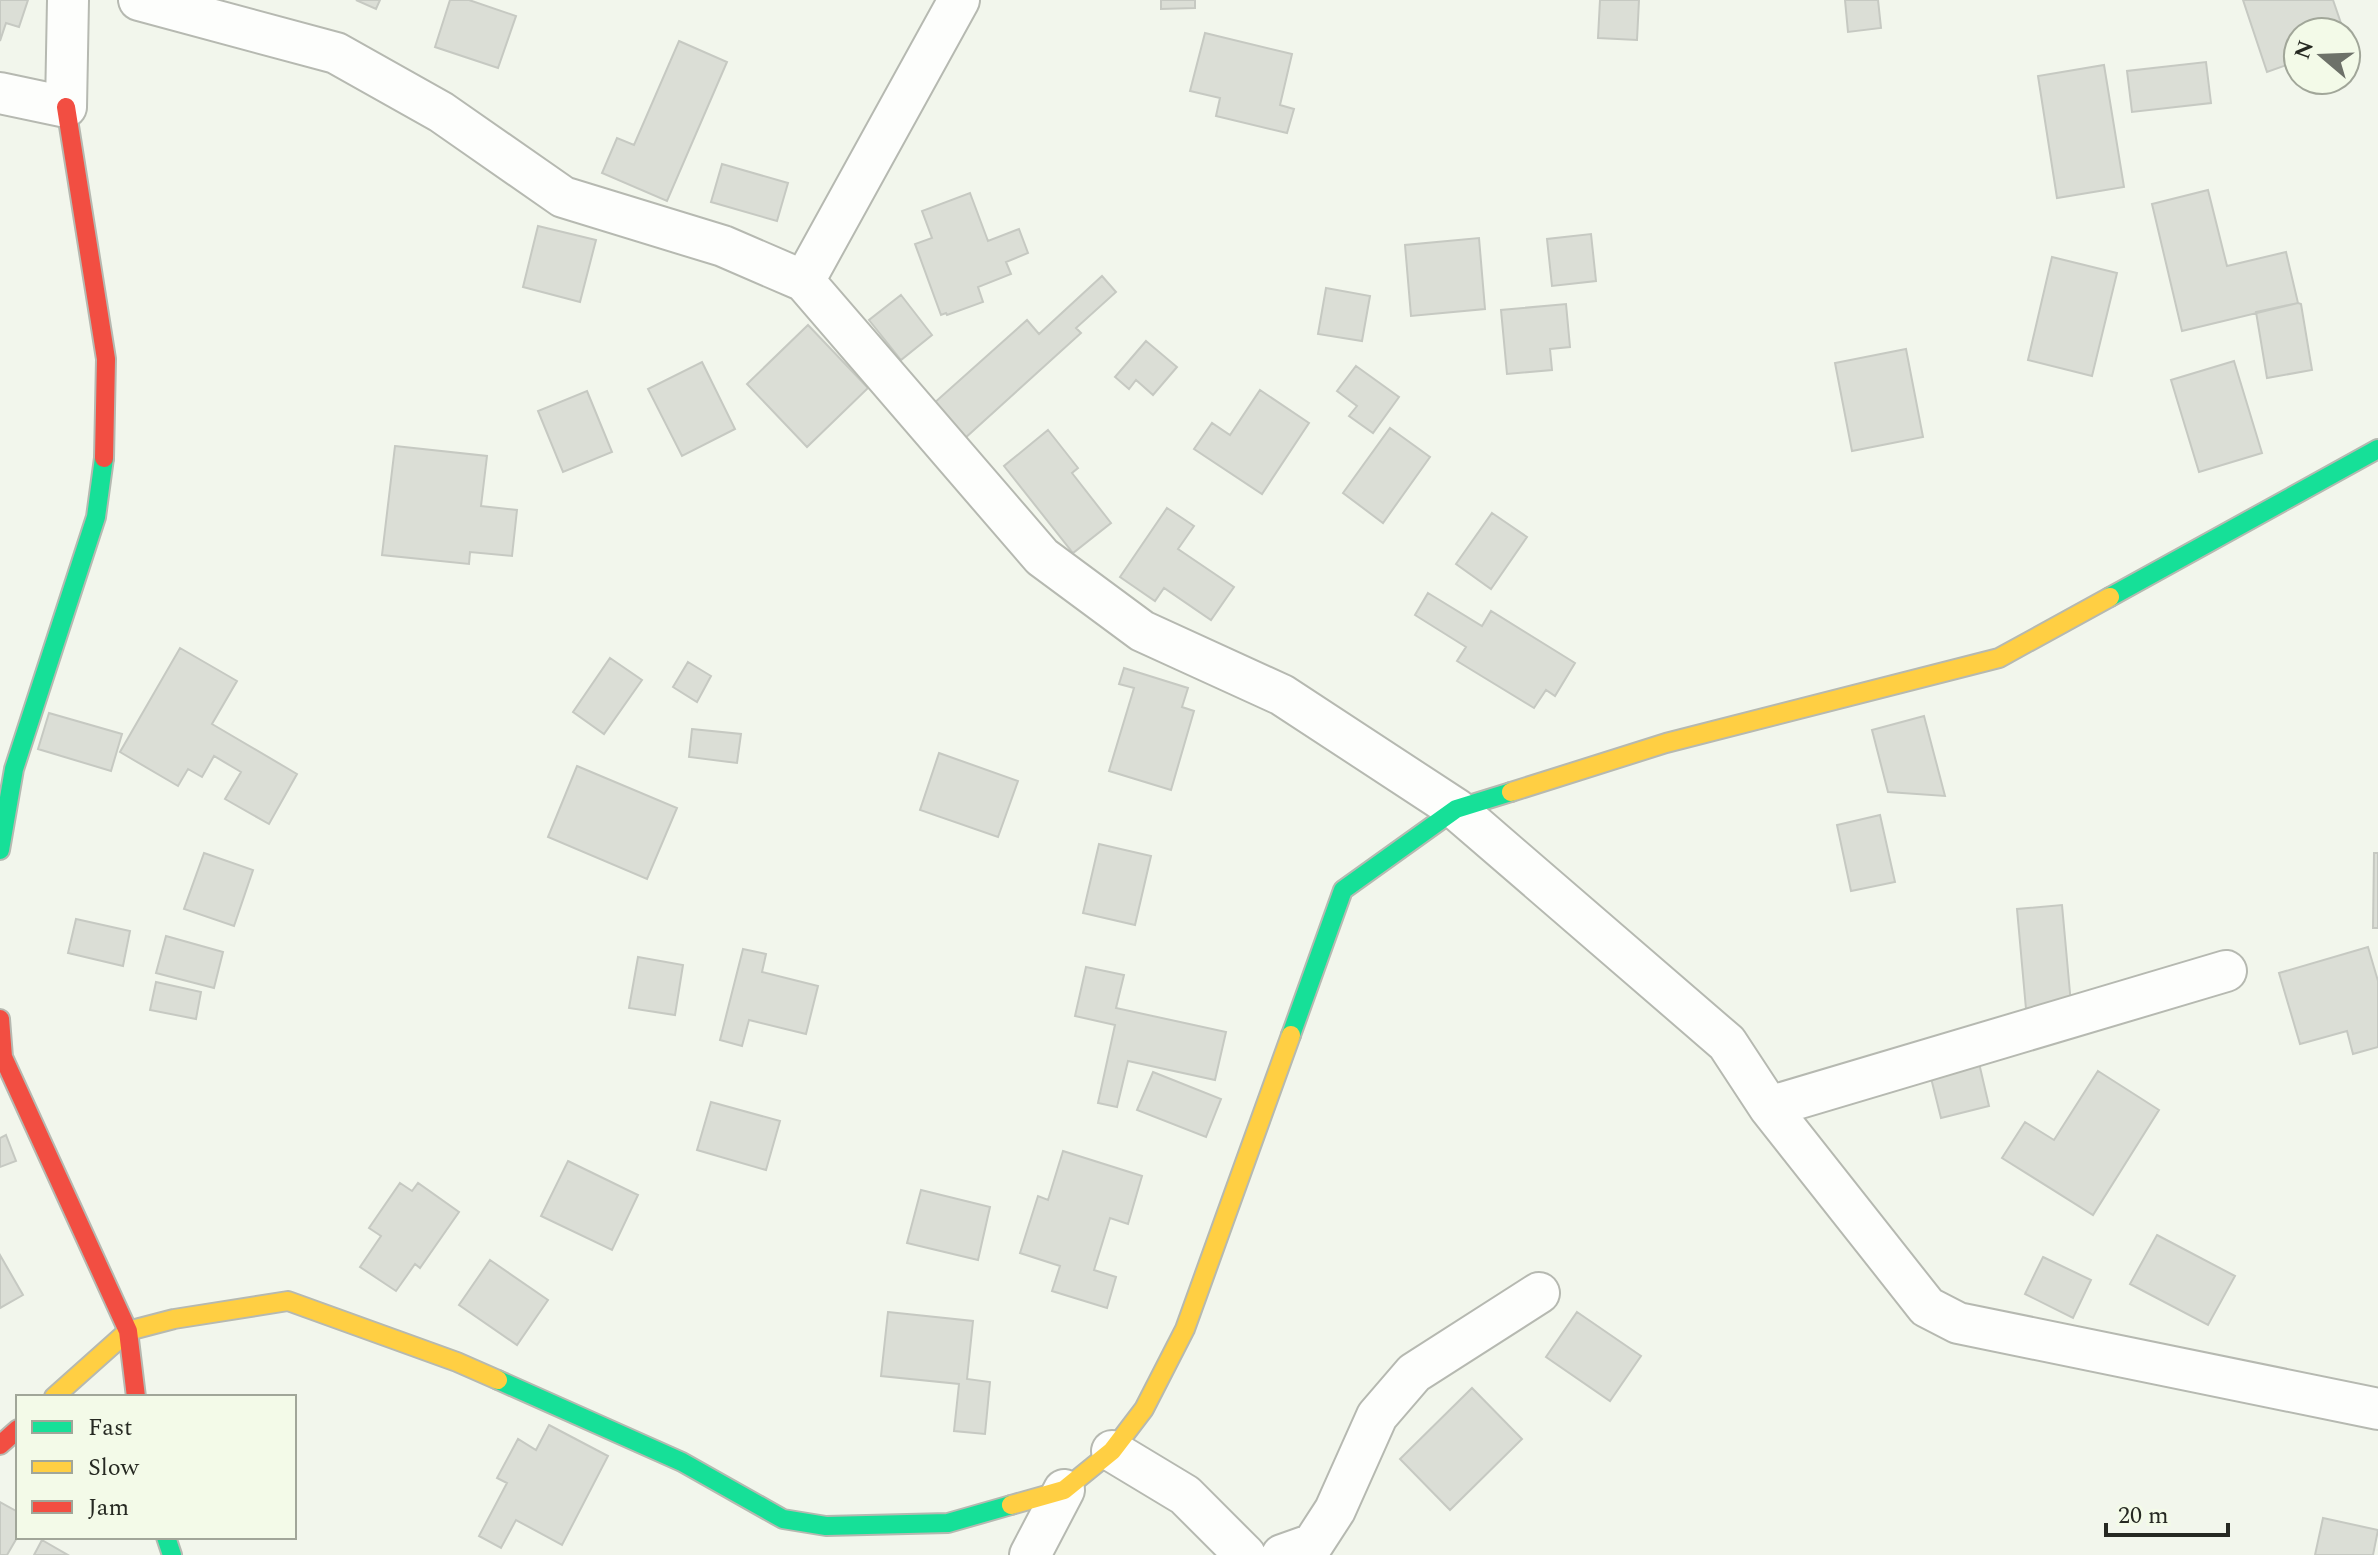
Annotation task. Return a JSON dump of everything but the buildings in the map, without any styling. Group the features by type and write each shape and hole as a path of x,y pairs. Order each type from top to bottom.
{"street":[{"path":"0,850 7,767 96,517 106,441 106,359 66,107 68,0"},
{"path":"139,0 336,53 441,112 563,197 723,246 804,281 1042,557 1142,631 1282,695 1456,809 1727,1043 1769,1107 1927,1307 1958,1323 2378,1409"},
{"path":"804,281 959,0"},
{"path":"0,93 66,107"},
{"path":"56,1395 128,1331 174,1319 288,1301 457,1362 682,1462 783,1519 826,1526 948,1523 1064,1490 1112,1451 1144,1409 1185,1329 1343,890 1456,809 1666,743 1999,658 2378,449"},
{"path":"1769,1107 2226,971"},
{"path":"0,1019 3,1057 128,1331 136,1395"},
{"path":"1282,1555 1313,1544 1335,1510 1377,1416 1414,1373 1539,1293"},
{"path":"0,1445 16,1431"},
{"path":"1112,1451 1185,1495 1245,1555"},
{"path":"1030,1555 1064,1490"}],"traffic: fast":[{"path":"2110,597 2378,449"},
{"path":"0,850 14,769 96,517 104,458"},
{"path":"1291,1035 1343,890 1456,809 1511,792"},
{"path":"498,1380 682,1462 783,1519 826,1526 948,1523 1011,1505"},
{"path":"167,1539 172,1555"}],"traffic: slow":[{"path":"1511,792 1666,743 1999,658 2110,597"},
{"path":"1011,1505 1064,1490 1112,1451 1144,1409 1185,1329 1291,1035"},
{"path":"56,1395 128,1331 174,1319 288,1301 457,1362 498,1380"}],"traffic: jam":[{"path":"66,107 106,359 104,458"},
{"path":"0,1019 3,1057 128,1331 136,1395"},
{"path":"0,1445 16,1431"}]}
